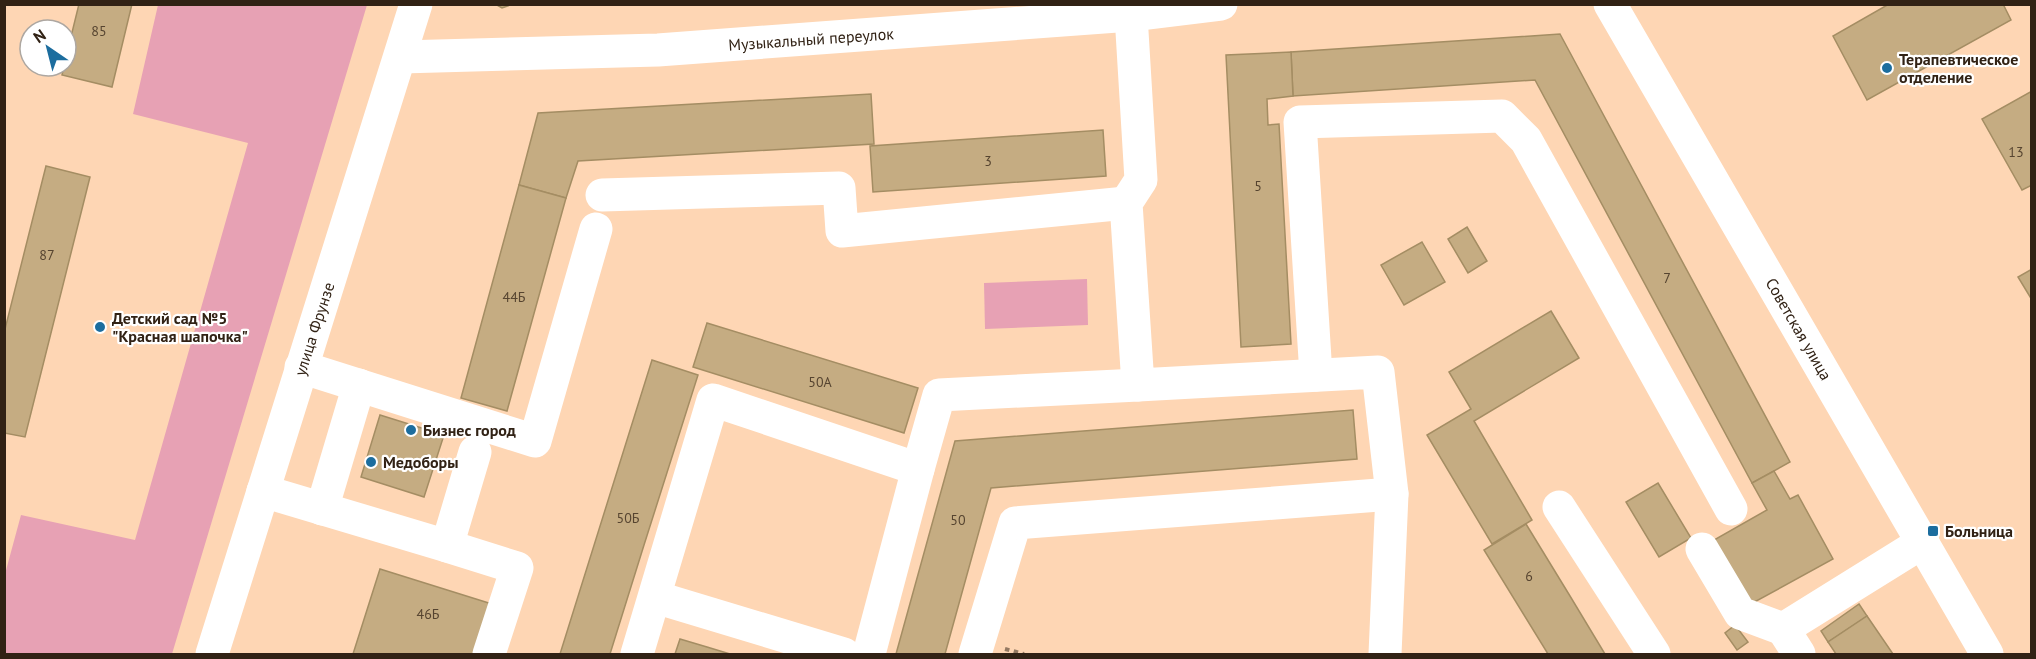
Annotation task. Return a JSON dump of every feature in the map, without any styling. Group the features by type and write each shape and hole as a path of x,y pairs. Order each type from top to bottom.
{"street":[{"name":"улица Фрунзе","path":"212,654 416,4"},
{"name":"Музыкальный переулок","path":"401,57 658,50 1131,15 1221,4"},
{"name":"Советская улица","path":"1610,4 1987,654"},
{"path":"1131,15 1141,180 1126,203 1138,385"},
{"path":"1316,375 1300,122 1502,116 1526,140 1731,509"},
{"path":"602,195 839,188 842,231 1126,203"},
{"path":"302,367 535,441 596,229"},
{"path":"869,654 939,395 1378,372 1392,494 1385,654"},
{"path":"322,508 358,385"},
{"path":"637,654 713,400 918,469"},
{"path":"447,546 475,452"},
{"path":"263,491 517,568 489,654"},
{"path":"975,654 1015,523 1392,494"},
{"path":"1559,507 1654,654"},
{"path":"1702,549 1740,614 1791,642 1923,542"},
{"path":"655,597 844,654"}],"path":[{"path":"1018,652 1024,654"}],"shaded area":[{"path":"158,5 367,5 172,654 5,654 5,574 21,515 135,540 248,143 133,114"},
{"path":"1087,279 1088,325 985,329 984,283"}],"building":[{"path":"79,4 132,4 112,87 74,78 78,78 78,18 76,18"},
{"path":"495,4 513,4 502,8"},
{"name":"Терапевтическое отделение","path":"1889,4 2003,4 2011,20 1867,100 1833,36"},
{"path":"1560,34 1790,462 1752,483 1535,80 1293,96 1291,52"},
{"path":"1291,52 1293,96 1267,99 1268,125 1279,124 1291,344 1241,347 1226,55"},
{"path":"2032,91 2032,185 2022,190 1982,119"},
{"path":"871,94 874,144 578,161 566,198 519,185 538,113"},
{"path":"1103,130 1106,176 873,192 870,146"},
{"path":"46,166 90,177 25,437 4,433 4,333"},
{"path":"519,185 566,198 507,411 461,398"},
{"path":"1467,227 1487,261 1468,273 1448,239"},
{"path":"1422,242 1445,282 1404,305 1381,265"},
{"path":"2032,269 2032,300 2018,277"},
{"path":"1551,311 1579,358 1474,421 1532,520 1492,544 1427,435 1471,409 1449,372"},
{"path":"707,323 918,388 904,433 693,367"},
{"path":"652,360 698,375 610,654 560,654"},
{"path":"1353,410 1357,459 991,488 945,654 896,654 955,441"},
{"path":"380,415 444,435 424,497 361,477"},
{"path":"1774,471 1790,499 1798,495 1833,559 1749,605 1714,540 1767,510 1752,483"},
{"path":"1658,483 1691,538 1659,557 1626,502"},
{"path":"1526,524 1605,654 1548,654 1484,550"},
{"path":"380,569 492,604 476,654 353,654"},
{"path":"1859,604 1867,616 1828,642 1821,631"},
{"path":"1867,616 1893,654 1836,654 1828,642"},
{"path":"1735,625 1748,642 1737,650 1725,633"},
{"path":"680,639 707,647 730,654 675,654"}],"place":[{"name":"Терапевтическое отделение","path":"1887,68"},
{"name":"Детский сад №5 \"Красная шапочка\"","path":"100,327"},
{"name":"Бизнес город","path":"411,430"},
{"name":"Медоборы","path":"371,462"},
{"name":"Больница","path":"1933,531"}]}
